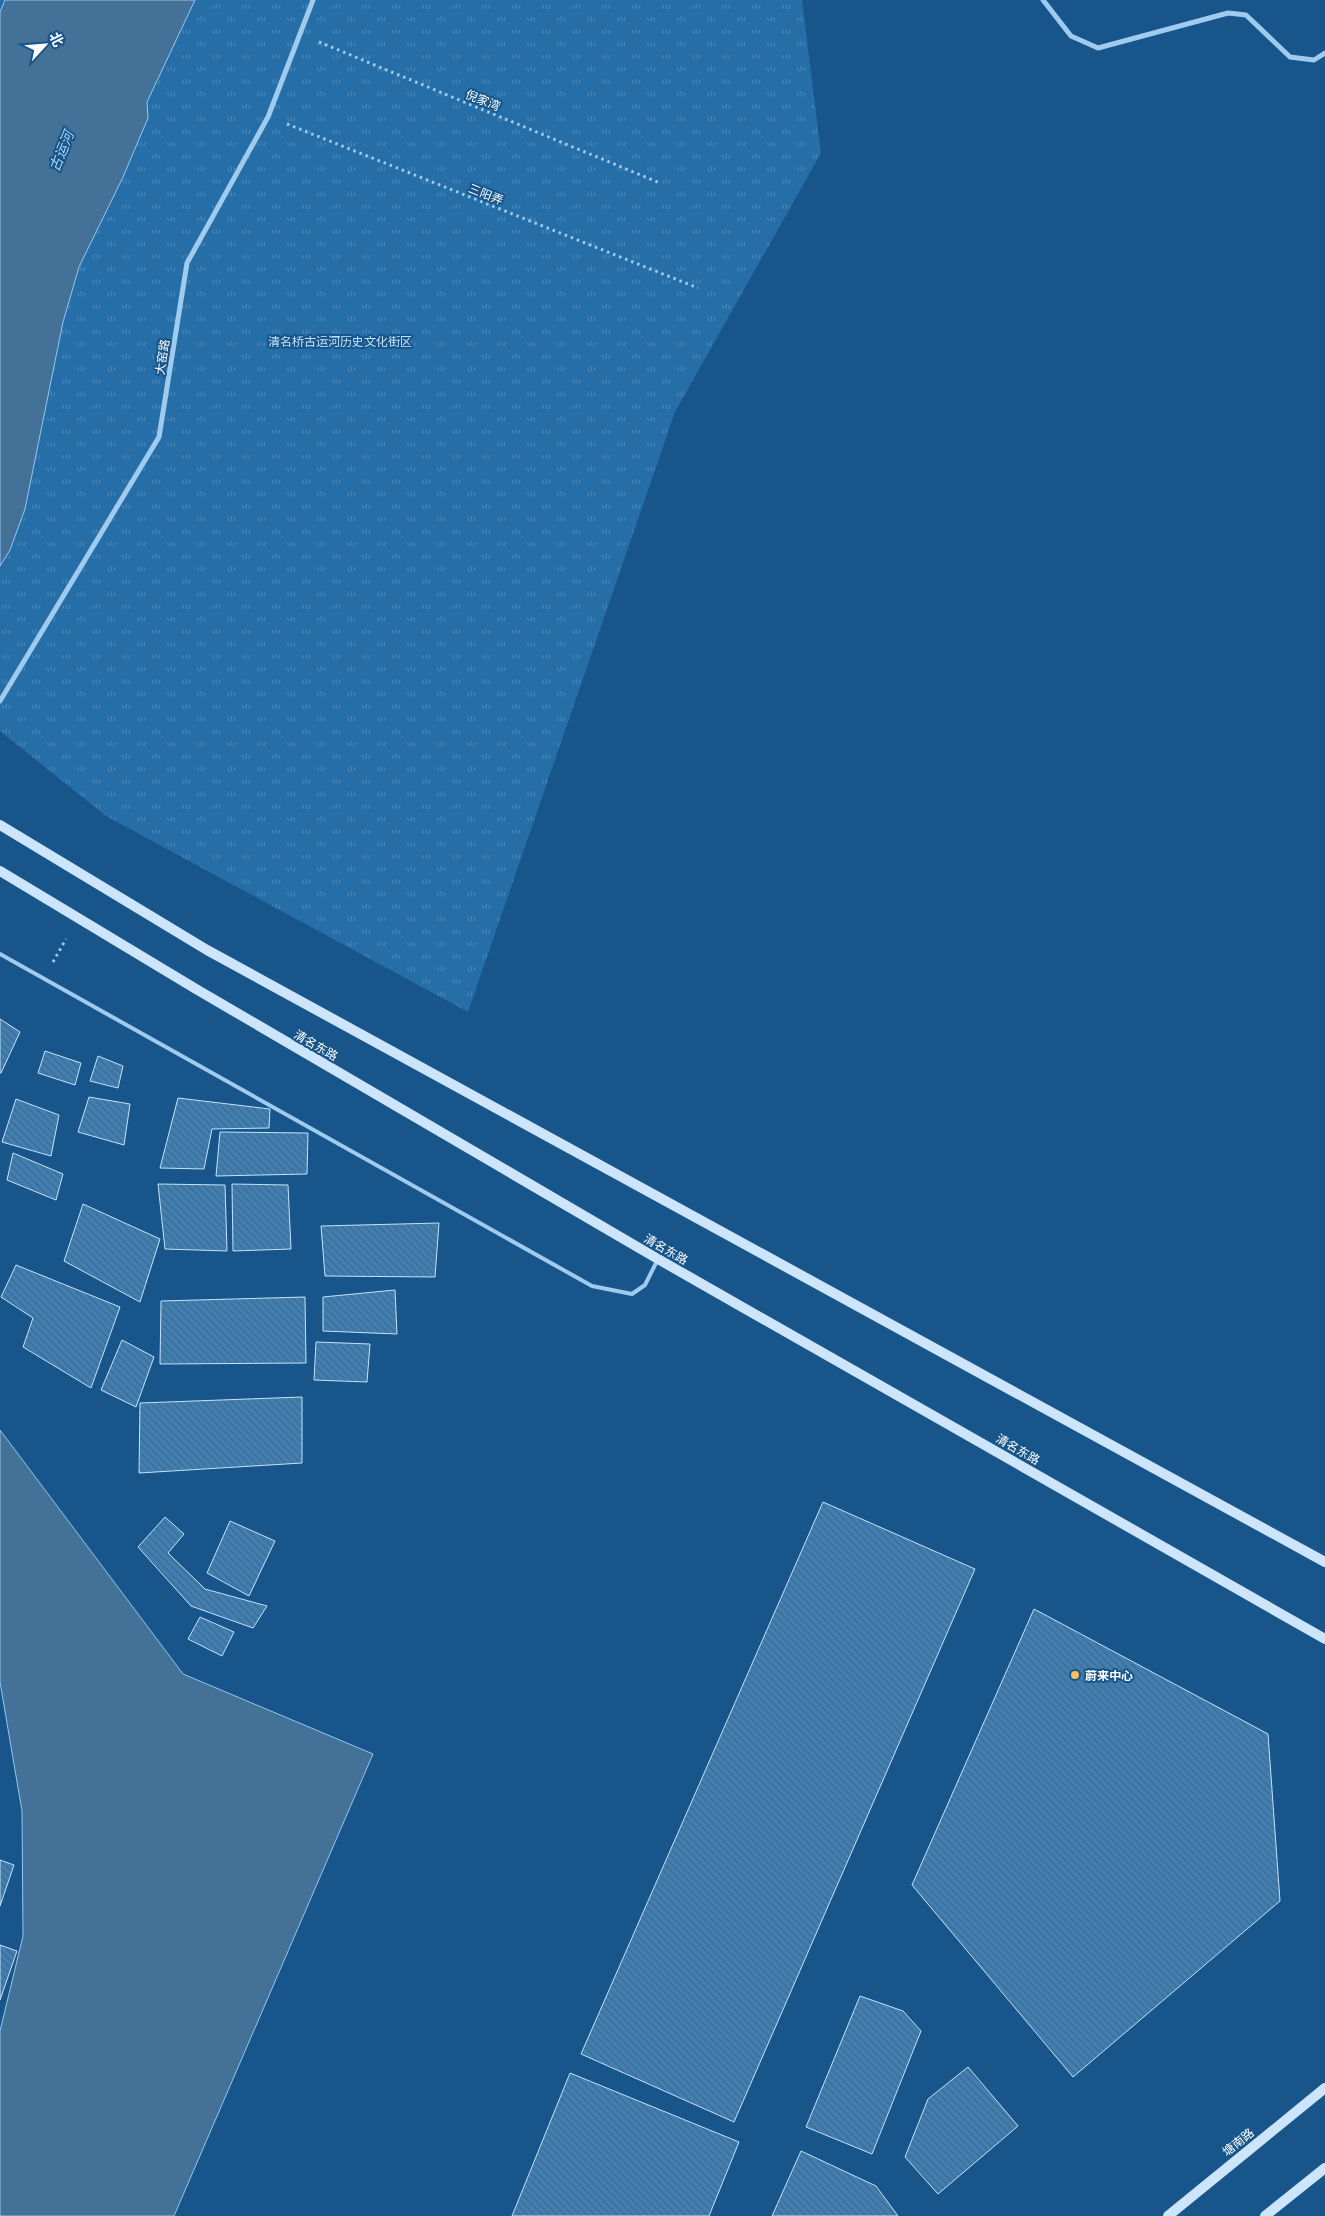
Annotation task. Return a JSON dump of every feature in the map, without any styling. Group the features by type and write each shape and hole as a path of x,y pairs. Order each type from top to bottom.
{"main road":[{"path":"0,825 207,950 1325,1562"},
{"name":"清名东路","path":"0,871 196,989 658,1259 1325,1639"},
{"name":"塘南路","path":"1168,2216 1325,2088"},
{"path":"1265,2216 1325,2168"}],"street":[{"name":"大窑路","path":"0,701 159,437 187,264 268,117 313,0"},
{"path":"1043,0 1072,36 1098,48 1228,13 1246,15 1290,57 1314,60 1325,53"}],"lane":[{"path":"0,954 592,1286 632,1294 645,1285 658,1259"}],"path":[{"name":"倪家湾","path":"300,34 660,183"},
{"name":"三阳弄","path":"268,117 698,288"},
{"path":"52,965 78,919"}],"green space":[{"name":"清名桥古运河历史文化街区","path":"0,0 802,0 821,153 675,412 468,1012 106,816 0,731"}],"water":[{"name":"古运河","path":"5,0 195,0 147,102 148,118 123,177 79,267 63,322 25,509 10,550 0,566 0,12"},
{"path":"0,1430 183,1674 373,1754 174,2216 0,2216 0,2031 23,1936 22,1811 0,1682"}],"building":[{"path":"0,1019 20,1032 1,1073 0,1073"},
{"path":"45,1051 81,1063 75,1085 38,1073"},
{"path":"98,1056 123,1066 118,1088 90,1081"},
{"path":"89,1097 130,1104 124,1145 78,1132"},
{"path":"178,1098 270,1109 269,1128 212,1129 204,1169 160,1168"},
{"path":"16,1099 59,1115 51,1156 2,1142"},
{"path":"220,1132 308,1133 307,1174 216,1176"},
{"path":"13,1153 63,1174 56,1200 7,1180"},
{"path":"158,1184 225,1185 227,1251 165,1249"},
{"path":"232,1184 288,1185 291,1249 233,1251"},
{"path":"83,1204 160,1239 140,1302 64,1261"},
{"path":"439,1223 435,1277 325,1276 321,1226"},
{"path":"16,1265 120,1307 91,1388 23,1347 33,1318 1,1297"},
{"path":"395,1290 397,1334 323,1331 323,1297"},
{"path":"305,1297 306,1363 160,1364 161,1301"},
{"path":"122,1340 154,1357 136,1407 101,1390"},
{"path":"316,1342 370,1344 367,1382 314,1380"},
{"path":"302,1397 302,1463 139,1473 140,1403"},
{"path":"823,1502 975,1569 734,2122 581,2054"},
{"path":"165,1517 184,1534 168,1553 205,1589 267,1606 253,1628 191,1606 138,1547"},
{"path":"230,1521 275,1541 249,1596 207,1573"},
{"path":"1034,1609 1268,1734 1280,1901 1073,2077 912,1885"},
{"path":"200,1617 234,1632 222,1656 188,1639"},
{"path":"0,1860 14,1865 0,1906"},
{"path":"0,1945 17,1951 0,2000"},
{"path":"860,1996 903,2011 921,2031 872,2154 806,2127"},
{"path":"968,2067 1018,2126 938,2194 905,2157 928,2099"},
{"path":"570,2073 739,2142 709,2216 512,2216"},
{"path":"801,2151 876,2186 898,2216 772,2216"}],"place":[{"name":"蔚来中心","path":"1075,1675"}]}
